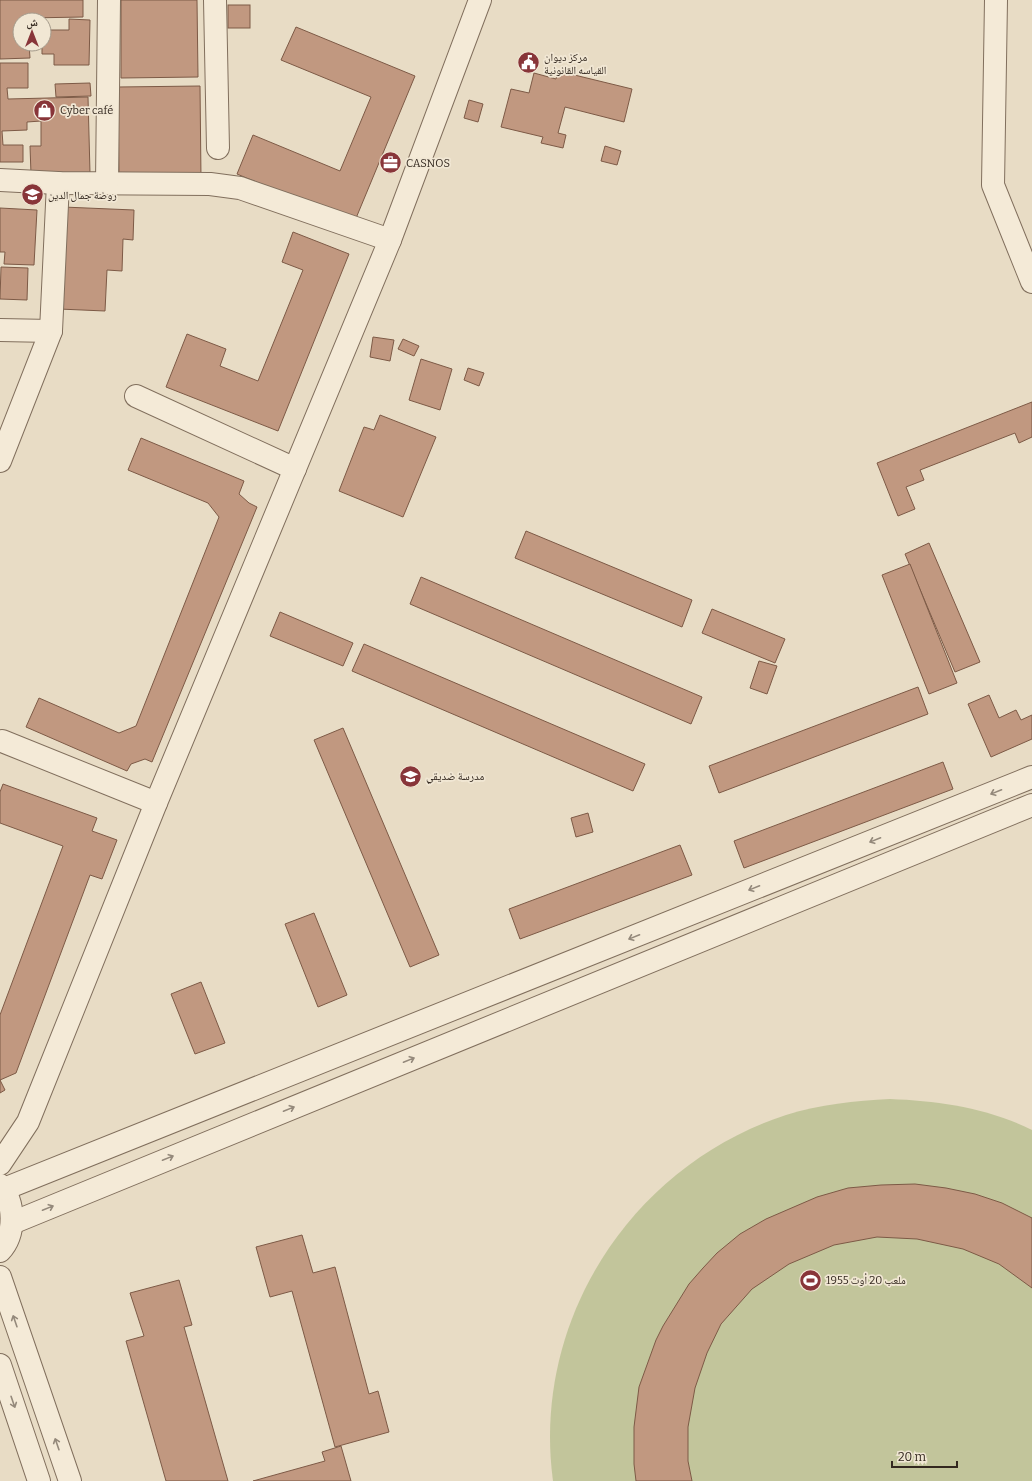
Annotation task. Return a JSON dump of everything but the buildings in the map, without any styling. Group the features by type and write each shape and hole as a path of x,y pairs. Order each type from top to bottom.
{"street":[{"path":"108,183 109,0"},
{"path":"214,0 218,148"},
{"path":"0,1164 28,1122 156,803 390,240 480,0"},
{"path":"996,0 993,185 1032,282"},
{"path":"0,180 58,183 210,184 240,188 390,240"},
{"path":"0,461 51,331 58,183"},
{"path":"0,330 51,331"},
{"path":"136,396 295,469"},
{"path":"2,741 156,803"},
{"path":"0,1251 9,1236 12,1222 11,1205 2,1187 1032,777"},
{"path":"12,1222 1032,805"},
{"path":"0,1277 70,1481"},
{"path":"0,1365 40,1481"}],"green space":[{"name":"ملعب 20 أوت 1955","path":"890,1099 963,1107 998,1116 1032,1130 1032,1481 553,1481 550,1421 558,1363 576,1308 604,1256 639,1210 682,1171 731,1138 799,1111 838,1104"}],"place":[{"name":"مركز ديوان القياسه القانونية","path":"528,63"},
{"name":"Cyber café","path":"44,110"},
{"name":"CASNOS","path":"390,163"},
{"name":"روضة جمال الدين","path":"32,195"},
{"name":"مدرسة ضديقي","path":"411,776"},
{"name":"ملعب 20 أوت 1955","path":"811,1280"}]}
